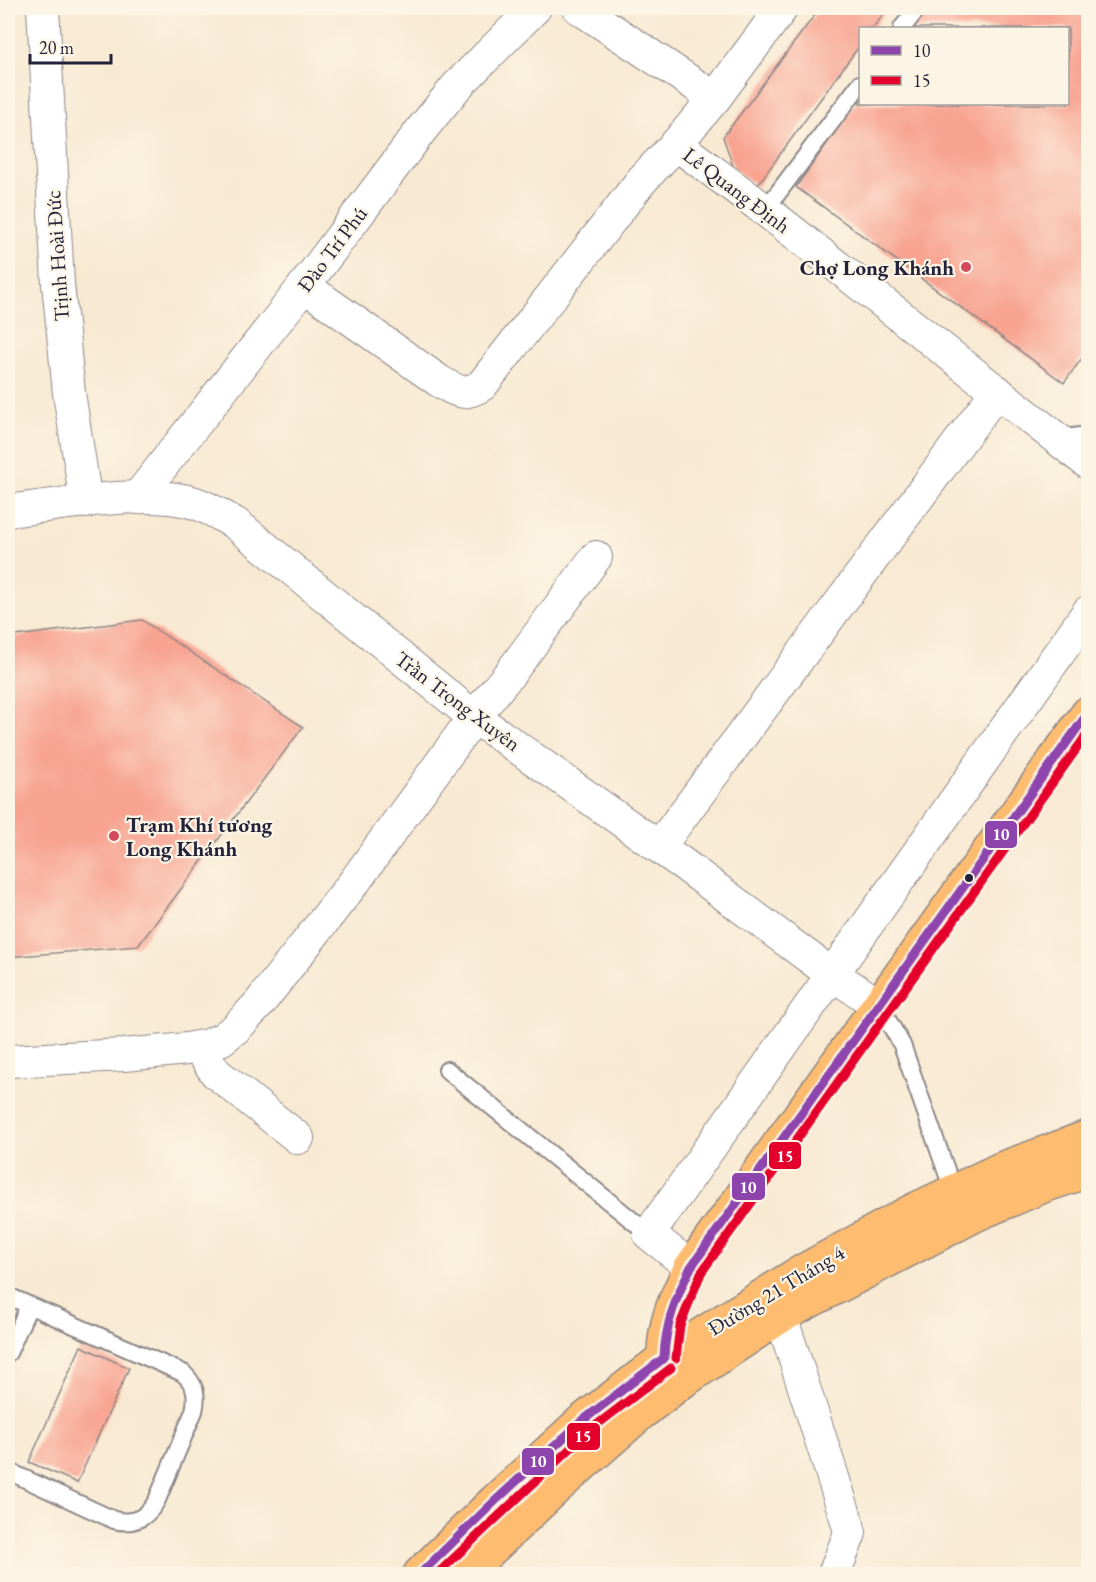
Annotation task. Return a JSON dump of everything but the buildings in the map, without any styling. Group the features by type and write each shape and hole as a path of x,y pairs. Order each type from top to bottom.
{"main road":[{"path":"673,1369 663,1336 680,1289 691,1267 1089,713"},
{"name":"Đường 21 Tháng 4","path":"465,1575 556,1488 640,1414 673,1369 796,1275 953,1190 1001,1168 1089,1137"},
{"name":"Đường 21 Tháng 4","path":"420,1575 495,1501 582,1421 673,1369 781,1316 975,1215 1043,1186 1089,1171"}],"street":[{"name":"Trịnh Hoài Đức","path":"43,8 58,284 69,393 86,502"},
{"name":"Đào Trí Phú","path":"137,498 304,286 422,129 457,86 535,8"},
{"path":"579,8 715,98"},
{"name":"Lê Quang Định","path":"782,8 715,98 676,144 765,210 997,391 1075,439 1089,463"},
{"path":"304,286 439,381 458,392 471,392 482,385 642,180 676,144"},
{"path":"659,847 997,391"},
{"name":"Trần Trọng Xuyên","path":"8,511 137,498 170,498 193,502 212,510 236,524 474,717 659,847 833,975 879,1005"},
{"path":"8,1061 124,1055 198,1047 222,1039 258,1005 355,881 474,717 511,672 596,558"},
{"path":"691,1267 649,1234 1089,612"},
{"path":"198,1047 216,1073 298,1138"},
{"path":"781,1316 850,1533 834,1575"}],"lane":[{"path":"903,27 918,8"},
{"path":"765,210 859,87"},
{"path":"879,1005 902,1045 953,1190"},
{"path":"447,1070 649,1234"},
{"path":"8,1296 183,1373 194,1388 196,1403 157,1500 152,1509 140,1519 123,1522 114,1520 8,1471"},
{"path":"8,1353 29,1306"}],"transit line":[{"name":"10","path":"664,1358 672,1311 691,1267 1088,713"},
{"name":"15","path":"676,1358 680,1325 701,1273 1088,733"},
{"name":"10","path":"420,1574 582,1421 664,1358"},
{"name":"15","path":"437,1574 590,1430 671,1368"}],"place":[{"name":"Chợ Long Khánh","path":"966,267"},
{"name":"Trạm Khí tương Long Khánh","path":"114,836"}]}
